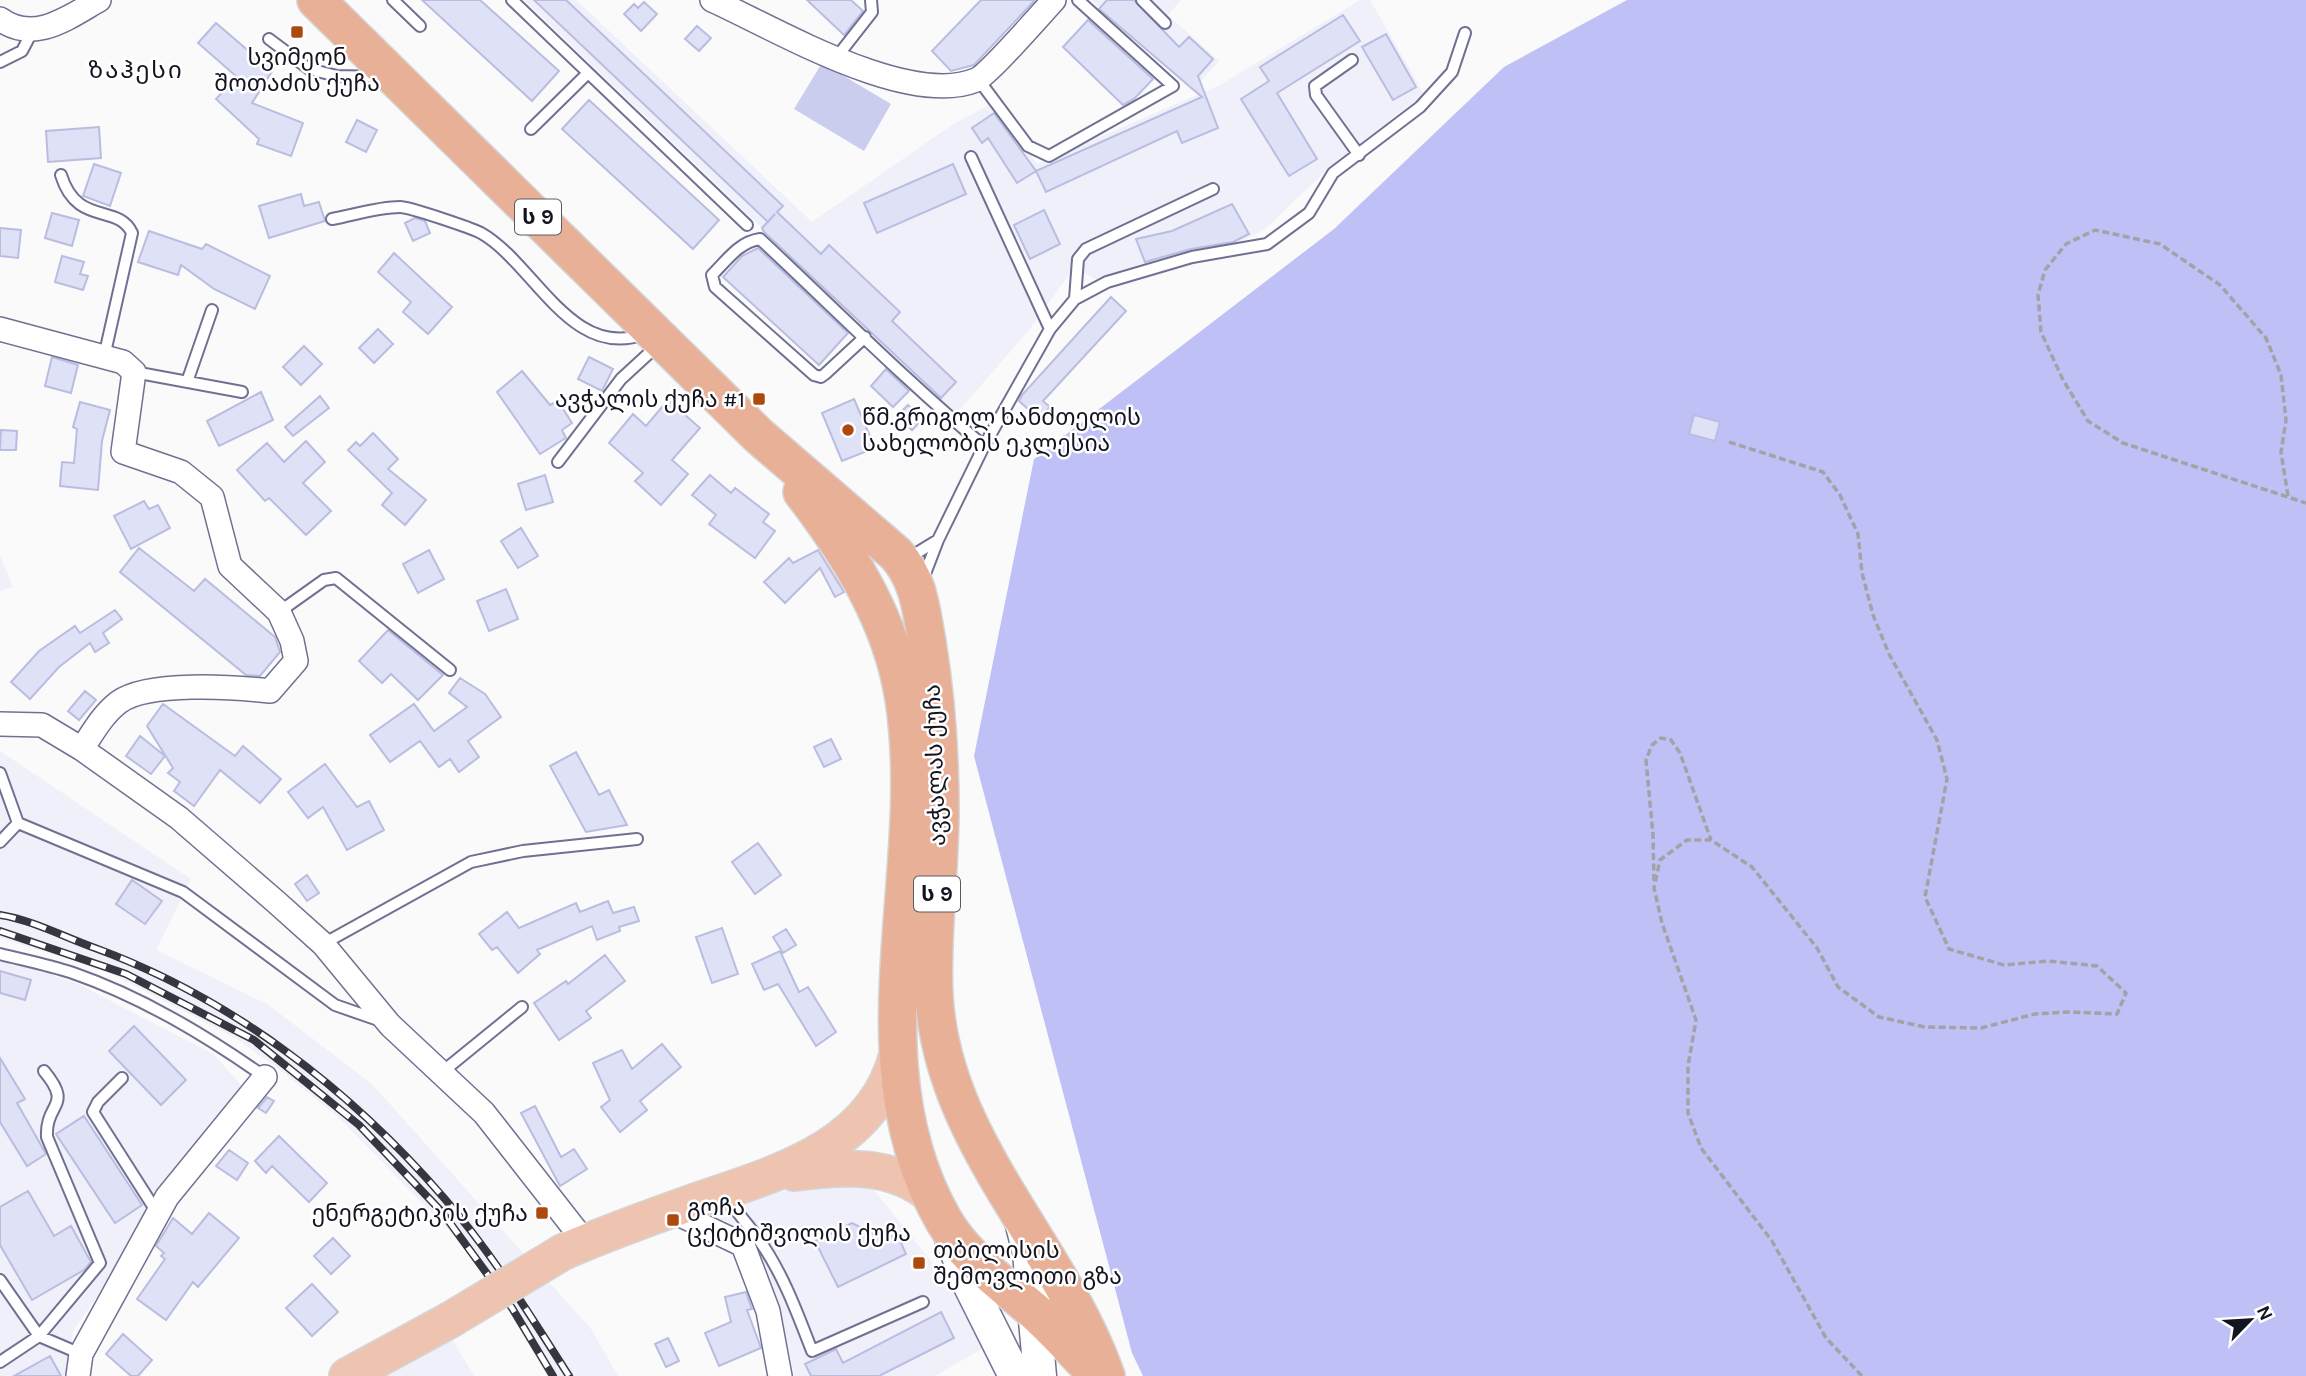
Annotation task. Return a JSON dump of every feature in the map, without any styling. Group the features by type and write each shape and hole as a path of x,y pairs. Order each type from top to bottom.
{"highway":[{"name":"ავჭალას ქუჩა","path":"316,0 759,436 911,577 932,672 938,741 940,810 934,960 937,1027 946,1070 964,1119 1018,1213 1072,1296 1097,1372"},
{"name":"ავჭალას ქუჩა","path":"759,436 821,516 867,588 898,671 910,750 911,810 897,1055 908,1127 939,1210"},
{"path":"867,588 878,568 892,562 911,577"},
{"name":"ს 9","path":"939,1210 988,1272 1097,1372"},
{"path":"988,1272 1002,1275 1018,1270 1029,1253"}],"main road":[{"path":"347,1376 450,1320 574,1247 770,1176 824,1150 864,1117 885,1091 897,1055"},
{"path":"770,1176 839,1167 875,1168 904,1178 939,1210 968,1282 1015,1376"},
{"path":"1018,1213 1029,1253 1032,1310 1041,1376"},
{"path":"1041,1376 1048,1366 1064,1358 1097,1372"}],"street":[{"path":"0,19 8,25 47,30 99,0"},
{"path":"712,0 834,60 937,88 978,79 1054,0"},
{"path":"0,329 123,362 134,372 123,452 181,472 212,497 230,566 279,612 292,640 296,661 270,691 232,687 143,691 120,701 99,722 82,749"},
{"path":"0,724 42,725 82,749 179,818 323,944 390,1025 484,1113 574,1247"},
{"path":"80,1365 167,1197 265,1077"},
{"path":"670,1210 743,1245 768,1311 780,1376"}],"lane":[{"path":"393,0 420,26"},
{"path":"512,0 747,225"},
{"path":"834,60 872,12 871,0"},
{"path":"978,79 1028,146 1049,156 1173,86 1077,0"},
{"path":"1142,0 1165,23"},
{"path":"0,62 22,51 34,28"},
{"path":"911,577 938,540 984,446 1050,329 1075,299 1107,282 1192,257 1267,244 1309,213 1334,173 1420,107 1452,72 1465,33"},
{"path":"269,38 309,69 337,76 396,77"},
{"path":"1352,60 1315,86 1316,94 1359,155"},
{"path":"531,129 588,73"},
{"path":"971,157 1050,329"},
{"path":"61,175 66,192 76,204 124,222 132,233 104,357"},
{"path":"1075,299 1078,259 1086,249 1213,189"},
{"path":"332,219 402,206 481,233 511,258 560,309 594,335 618,339 657,335"},
{"path":"865,337 821,377 814,375 715,287 712,275 748,241 760,239 865,337 943,412 984,446"},
{"path":"187,382 212,310"},
{"path":"558,462 657,335"},
{"path":"134,372 242,392"},
{"path":"911,577 938,540"},
{"path":"279,612 324,580 336,578 450,670"},
{"path":"0,774 18,823 183,892 335,1005 390,1025"},
{"path":"0,842 18,823"},
{"path":"323,944 471,862 523,851 637,839"},
{"path":"0,954 73,973 158,1010 207,1037 265,1077"},
{"path":"441,1073 522,1007"},
{"path":"0,1362 39,1336 100,1263 47,1137 46,1128 58,1103 59,1094 44,1071"},
{"path":"122,1078 98,1102 93,1112 158,1214"},
{"path":"724,1191 742,1222 756,1235 791,1297 812,1351 923,1302"},
{"path":"0,1280 39,1336 80,1365"}],"path":[{"path":"2288,496 2281,452 2286,420 2281,375 2266,338 2220,285 2160,244 2095,230 2066,244 2045,270 2038,295 2041,332 2063,380 2088,421 2123,443 2306,502"},
{"path":"1729,442 1823,472 1840,495 1858,534 1862,573 1873,615 1889,654 1937,740 1947,779 1925,897 1949,949 2004,965 2048,961 2097,966 2126,993 2117,1014 2035,1014 1981,1028 1925,1027 1880,1017 1838,987 1817,947 1752,867 1711,839 1680,753 1671,740 1661,738 1652,745 1646,760 1653,835 1654,888 1662,923 1696,1020 1688,1066 1688,1113 1701,1148 1772,1241 1826,1338 1862,1376"},
{"path":"1654,888 1660,860 1687,840 1711,839"}],"shaded area":[{"path":"524,0 576,0 812,222 952,125 994,102 1037,164 1220,85 1360,0 1370,0 1424,94 1335,162 1264,230 1221,250 1095,279 1074,268 1029,330 956,414"},
{"path":"1091,0 1181,0 1168,15 1219,61 1192,91"},
{"path":"1627,0 2306,0 2306,1376 1143,1376 1132,1353 974,756 1034,459 1334,229 1504,67"},
{"path":"822,63 891,104 864,151 794,109"},
{"path":"0,556 13,587 0,591"},
{"path":"0,751 191,879 156,950 267,1004 372,1084 591,1329 618,1376 547,1376 481,1263 336,1115 237,1039 104,970 0,938"},
{"path":"0,962 21,963 80,985 213,1054 243,1087 73,1331 69,1376 0,1376"},
{"path":"867,1181 954,1290 985,1347 935,1376 794,1376 788,1344 745,1234 708,1211 751,1195"},
{"path":"452,1339 474,1376 382,1376"}],"building":[{"path":"422,0 480,0 559,71 532,101"},
{"path":"534,0 566,0 783,206 777,212 821,254 829,245 900,312 892,321 956,382 941,398 764,232 762,228 768,222"},
{"path":"807,0 851,0 863,11 844,35"},
{"path":"981,0 1035,0 974,65 951,71 932,51"},
{"path":"1107,0 1134,0 1179,47 1189,37 1213,59 1198,76 1218,128 1182,143 1177,131 1046,192 1036,171 1202,97 1099,9"},
{"path":"644,2 657,14 641,31 624,14 634,4 638,8"},
{"path":"1343,15 1360,41 1277,93 1317,159 1289,176 1241,99 1269,81 1260,67"},
{"path":"1088,20 1153,79 1134,99 1123,105 1063,47"},
{"path":"216,23 251,53 252,50 276,65 252,103 303,123 291,156 257,144 259,139 216,99 237,77 198,43"},
{"path":"697,26 711,38 699,51 685,39"},
{"path":"1386,34 1416,87 1393,100 1362,47"},
{"path":"589,100 719,220 693,249 562,129"},
{"path":"994,113 1036,171 1017,183 988,138 982,143 972,128"},
{"path":"357,120 377,130 366,152 346,142"},
{"path":"99,127 101,158 48,162 46,131"},
{"path":"94,164 121,173 110,206 83,196"},
{"path":"953,164 966,194 877,233 864,203"},
{"path":"301,194 304,206 319,202 325,221 269,238 259,206"},
{"path":"1232,204 1249,234 1233,242 1191,249 1145,262 1136,239 1172,231"},
{"path":"1044,210 1060,244 1030,259 1014,225"},
{"path":"52,213 79,220 72,246 45,238"},
{"path":"415,218 425,221 430,233 413,241 405,223"},
{"path":"0,228 21,230 18,258 0,256"},
{"path":"149,231 202,249 206,244 270,276 255,309 214,289 181,265 178,275 138,262"},
{"path":"758,248 848,333 819,365 723,277 742,256"},
{"path":"394,253 452,307 428,334 403,312 411,302 378,272"},
{"path":"62,256 84,262 80,274 88,276 83,290 55,282"},
{"path":"1111,297 1126,311 1043,401 1050,407 1039,419 1019,401 1022,395"},
{"path":"378,329 393,344 374,363 359,348"},
{"path":"304,346 322,364 301,385 283,367"},
{"path":"52,357 78,365 71,393 45,386"},
{"path":"589,357 613,369 602,391 578,379"},
{"path":"886,369 909,391 893,407 871,386"},
{"path":"522,371 550,405 558,401 572,423 562,430 566,438 540,454 497,392"},
{"path":"261,392 273,420 219,446 207,421"},
{"path":"320,396 329,408 293,436 285,427"},
{"name":"წმ.გრიგოლ ხანძთელის სახელობის ეკლესია","path":"854,399 875,448 842,461 822,413"},
{"path":"668,400 700,428 672,460 688,474 661,505 635,481 643,473 609,443 633,414 646,426"},
{"path":"80,402 110,410 102,441 98,490 60,486 62,462 74,463 77,429 73,427"},
{"path":"908,405 923,419 912,430 897,416"},
{"path":"1694,415 1720,422 1715,441 1689,434"},
{"path":"1,430 17,431 16,450 0,450"},
{"path":"373,433 398,459 388,469 426,500 405,525 382,505 392,493 348,450 356,442 360,446"},
{"path":"306,441 325,462 303,483 331,511 306,535 269,498 265,501 237,470 267,443 284,462"},
{"path":"545,475 553,502 526,510 518,484"},
{"path":"710,475 731,493 735,488 769,514 763,522 775,531 755,558 709,524 716,515 692,495"},
{"path":"144,501 149,509 158,505 170,528 131,549 114,516"},
{"path":"521,528 538,556 518,568 501,541"},
{"path":"139,548 194,591 205,579 275,637 280,652 260,676 246,675 120,572"},
{"path":"429,550 444,579 418,593 403,564"},
{"path":"818,550 844,592 835,597 820,568 785,603 764,582 789,558 793,563"},
{"path":"506,589 518,619 489,631 477,601"},
{"path":"115,610 122,619 103,633 109,643 95,652 90,643 59,667 30,699 11,682 39,651 75,626 80,633"},
{"path":"388,630 443,675 418,700 391,674 382,683 359,661"},
{"path":"460,678 485,694 501,717 468,741 479,757 459,772 450,759 439,767 420,741 390,762 370,735 414,704 434,731 467,707 449,693"},
{"path":"85,691 96,700 79,720 68,711"},
{"path":"163,704 235,756 243,746 281,779 260,803 220,770 194,806 174,791 180,782 168,773 173,768 147,726"},
{"path":"140,736 165,756 151,774 126,756"},
{"path":"831,739 841,759 824,767 814,747"},
{"path":"576,752 599,795 609,790 627,825 586,832 550,766"},
{"path":"325,764 357,807 369,801 384,830 347,850 323,807 308,818 288,792"},
{"path":"758,843 781,875 755,894 732,862"},
{"path":"307,875 319,893 307,901 295,884"},
{"path":"132,880 162,901 145,924 116,904"},
{"path":"608,901 613,913 634,907 639,921 619,927 620,931 597,940 592,926 537,950 540,954 518,973 497,947 492,950 479,934 507,912 519,928 576,903 580,912"},
{"path":"722,928 738,974 712,983 696,937"},
{"path":"786,929 796,945 783,953 773,937"},
{"path":"780,951 799,992 808,987 836,1032 816,1046 778,984 764,990 752,964"},
{"path":"605,955 625,981 586,1011 591,1018 559,1040 534,1003 566,981 568,984"},
{"path":"0,971 31,980 25,1000 0,993"},
{"path":"134,1026 186,1080 161,1105 109,1051"},
{"path":"662,1044 681,1067 640,1101 647,1110 620,1132 601,1107 610,1100 593,1063 622,1050 632,1069"},
{"path":"0,1058 25,1099 17,1103 46,1154 27,1166 0,1122"},
{"path":"267,1097 274,1101 266,1113 258,1108"},
{"path":"535,1106 561,1157 574,1149 587,1169 560,1186 521,1113"},
{"path":"84,1116 142,1205 115,1223 56,1134"},
{"path":"279,1136 327,1183 309,1202 272,1166 266,1173 255,1161"},
{"path":"229,1150 248,1163 237,1180 216,1166"},
{"path":"28,1191 54,1236 71,1226 91,1262 84,1270 32,1300 0,1245 0,1207"},
{"path":"209,1213 239,1238 198,1287 193,1282 166,1320 137,1299 165,1259 161,1256 164,1253 156,1246 173,1218 192,1234"},
{"path":"852,1223 884,1240 897,1234 906,1254 838,1287 815,1241"},
{"path":"333,1238 350,1256 331,1274 314,1256"},
{"path":"312,1284 338,1312 312,1336 286,1308"},
{"path":"746,1292 752,1309 747,1310 761,1348 719,1366 705,1333 731,1322 725,1297"},
{"path":"941,1312 954,1338 879,1376 811,1376 805,1364 836,1349 843,1363"},
{"path":"123,1334 152,1360 138,1376 131,1376 106,1354"},
{"path":"668,1338 679,1361 666,1367 655,1344"},
{"path":"50,1356 61,1376 14,1376"}],"railway":[{"path":"0,915 36,925 95,948 194,993 240,1020 328,1084 408,1158 462,1219 510,1285 569,1376"},
{"path":"0,931 126,974 254,1040 359,1125 442,1212 512,1308 553,1376"}],"place":[{"name":"სვიმეონ შოთაძის ქუჩა","path":"297,32"},
{"name":"ავჭალის ქუჩა #1","path":"759,399"},
{"name":"წმ.გრიგოლ ხანძთელის სახელობის ეკლესია","path":"848,430"},
{"name":"ენერგეტიკის ქუჩა","path":"542,1213"},
{"name":"გოჩა ცქიტიშვილის ქუჩა","path":"673,1220"},
{"name":"თბილისის შემოვლითი გზა","path":"919,1263"}],"district":[{"name":"ზაჰესი","path":"136,70"}]}
